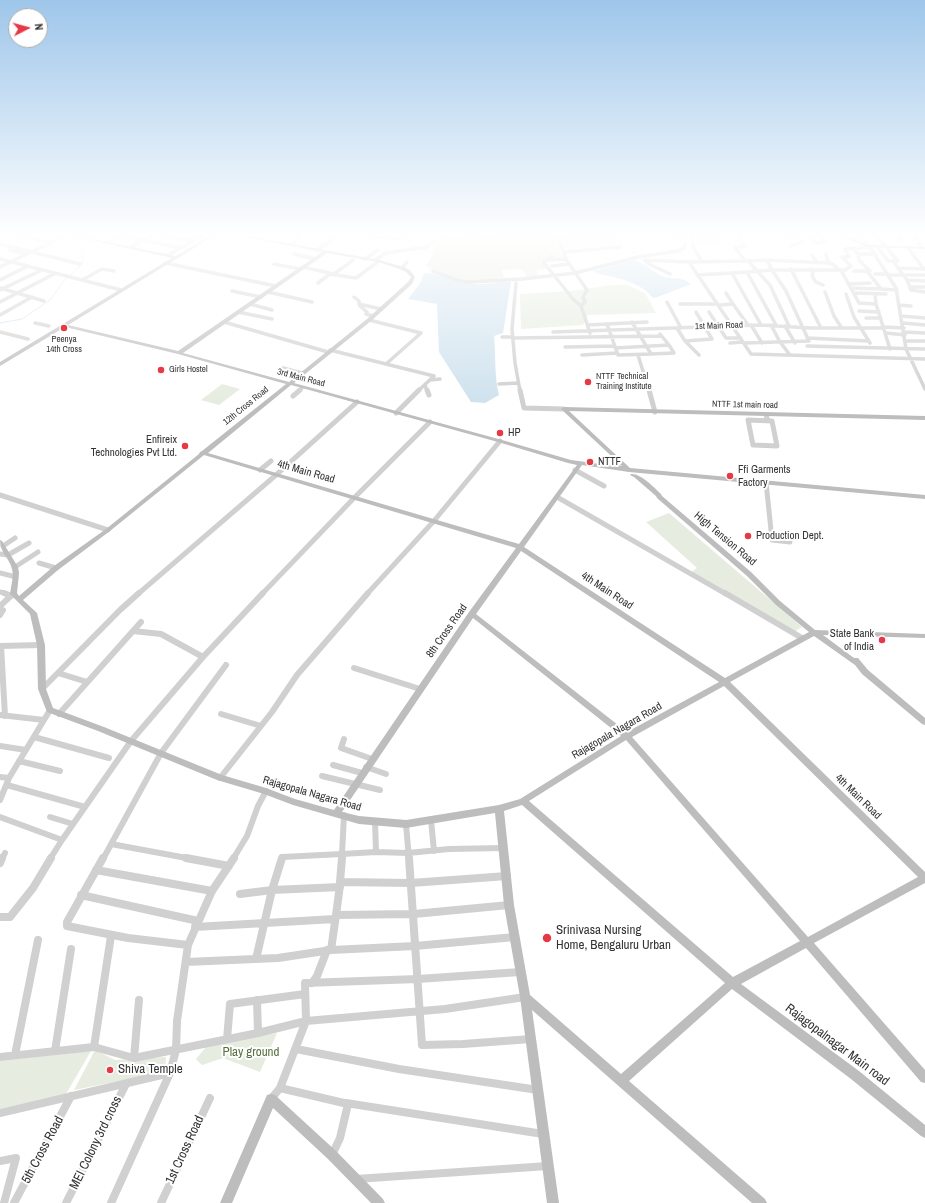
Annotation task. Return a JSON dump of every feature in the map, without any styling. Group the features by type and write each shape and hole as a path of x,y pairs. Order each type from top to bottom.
{"street":[{"path":"10,291 44,301"},
{"path":"0,302 22,291"},
{"path":"0,364 66,326 119,291"},
{"path":"233,291 260,297"},
{"name":"12th Cross Road","path":"15,596 108,530 371,318 400,291"},
{"path":"515,291 512,318 513,338 518,383 524,408 564,409"},
{"path":"566,291 581,306 588,324 591,338"},
{"path":"581,306 585,302 583,297 586,291"},
{"path":"709,291 752,354 925,359"},
{"path":"742,291 761,325"},
{"path":"756,291 780,342 790,355"},
{"path":"772,291 795,342"},
{"path":"786,291 803,327 806,342 813,356"},
{"path":"801,291 820,333"},
{"path":"897,291 906,341 906,349 925,389"},
{"path":"179,353 268,292 312,302"},
{"path":"726,292 733,304 762,343"},
{"path":"825,292 834,316 841,327"},
{"path":"876,304 859,303 855,293 886,294"},
{"path":"846,294 849,306 873,346"},
{"path":"875,294 878,312 890,348"},
{"path":"0,315 32,297"},
{"path":"354,297 359,301 359,304 381,309"},
{"path":"695,297 700,304"},
{"path":"666,302 684,340 699,355"},
{"path":"250,304 272,310"},
{"path":"680,304 733,304"},
{"path":"899,304 911,306"},
{"path":"360,306 371,318 421,333 386,364"},
{"path":"859,311 878,312"},
{"path":"916,311 918,317"},
{"path":"238,312 272,319"},
{"path":"684,340 712,339 696,312"},
{"path":"709,312 726,338 762,343 869,341"},
{"path":"901,316 925,318"},
{"path":"866,318 881,318"},
{"path":"224,322 329,351 434,376 396,413"},
{"path":"632,322 651,354"},
{"path":"588,324 647,322"},
{"path":"35,323 49,326"},
{"path":"607,324 617,353"},
{"name":"1st Main Road","path":"553,332 749,325 904,329"},
{"path":"886,333 925,325"},
{"name":"3rd Main Road","path":"66,326 179,353 302,388 500,441 531,450 578,467 622,469"},
{"path":"832,327 836,333"},
{"path":"582,354 617,353 618,355 638,355 674,353 657,328"},
{"path":"904,329 925,333"},
{"path":"0,332 28,339"},
{"path":"502,337 591,338 661,336"},
{"path":"730,343 743,341"},
{"path":"906,341 925,341"},
{"path":"806,342 925,349"},
{"path":"565,347 648,347 669,345"},
{"path":"638,355 655,412"},
{"path":"283,368 302,373"},
{"path":"430,380 440,379"},
{"path":"499,384 518,383"},
{"path":"425,384 429,395"},
{"path":"293,396 302,388"},
{"path":"42,689 120,610 276,475 357,402"},
{"name":"NTTF 1st main road","path":"564,409 767,418 925,418"},
{"name":"High Tension Road","path":"564,409 656,497 660,498 749,574 804,624 817,632 856,663 925,722"},
{"path":"767,418 772,421 777,446 753,445 748,420 767,418"},
{"path":"0,917 10,917 24,901 62,840 131,741 203,656 354,498 430,422"},
{"path":"220,778 261,726 297,675 407,549 433,522 500,441"},
{"name":"3rd Main Road","path":"531,450 631,472 766,482 925,497"},
{"name":"4th Main Road","path":"202,453 520,547 725,682 925,878"},
{"path":"260,470 271,462"},
{"path":"578,467 604,486"},
{"name":"8th Cross Road","path":"340,814 364,770 472,614 578,467"},
{"path":"766,482 772,540 790,542"},
{"path":"0,495 108,530"},
{"path":"557,497 802,638"},
{"path":"3,549 15,538"},
{"path":"3,549 29,543"},
{"path":"0,615 3,610 0,608 15,596 16,577 14,567 3,549"},
{"path":"14,567 38,552"},
{"path":"39,563 56,568"},
{"path":"0,573 16,577"},
{"path":"0,592 15,596 33,613 41,645 42,689 50,710 19,761 0,800"},
{"path":"472,614 627,736 925,1078"},
{"path":"59,714 140,622"},
{"path":"133,631 161,634 203,656"},
{"path":"817,632 925,636"},
{"name":"Rajagopala Nagara Road","path":"50,710 161,753 220,778 266,791 293,802 359,820 406,824 499,808 523,801 627,736 802,638 817,632"},
{"path":"41,645 0,646 2,716 44,720"},
{"path":"188,945 139,941 110,936 67,926 67,922 161,753 226,665"},
{"path":"354,668 420,689"},
{"path":"58,673 87,682"},
{"path":"221,714 261,726"},
{"path":"34,737 109,758"},
{"path":"344,740 341,748 372,759"},
{"path":"0,746 26,750"},
{"path":"19,761 60,771"},
{"path":"333,765 386,774"},
{"path":"322,776 380,790"},
{"path":"0,777 85,807"},
{"path":"111,1203 170,1073 176,1050 177,1021 188,945 212,890 229,866 247,836 258,806 266,791"},
{"name":"Rajagopalnagar Main road","path":"523,801 732,983 855,1075 925,1132"},
{"path":"499,808 509,905 516,937 520,972 526,997 554,1203"},
{"path":"312,983 317,976 329,950 336,917 342,854 340,814"},
{"path":"0,816 62,840"},
{"path":"50,817 73,824"},
{"path":"431,820 434,851"},
{"path":"375,821 376,852"},
{"path":"406,824 414,914 422,1045 531,1040"},
{"path":"111,844 229,866"},
{"path":"256,959 272,890 282,857 503,848"},
{"path":"0,862 5,853"},
{"path":"96,870 212,890"},
{"path":"240,894 340,885 411,883 507,876"},
{"path":"622,1081 732,983 925,878"},
{"path":"81,895 196,924 264,923 336,917 414,914 509,905"},
{"path":"94,1047 110,936"},
{"path":"186,962 278,958 329,950 415,946 516,937"},
{"path":"15,1055 38,940"},
{"path":"55,1051 71,949"},
{"path":"226,1203 271,1099 280,1088 296,1049 306,1021 305,984 418,979 520,972"},
{"path":"227,1039 230,1004 305,994"},
{"path":"0,1057 94,1047 134,1058 258,1033 306,1021 420,1011 526,997 761,1203"},
{"path":"134,1058 139,1000"},
{"path":"257,1000 258,1033"},
{"path":"296,1049 399,1069 538,1090"},
{"path":"0,1113 170,1073"},
{"name":"MEI Colony 3rd cross","path":"66,1203 126,1084"},
{"path":"280,1088 346,1103 544,1134"},
{"name":"5th Cross Road","path":"14,1203 71,1096"},
{"name":"1st Cross Road","path":"161,1203 210,1098"},
{"path":"271,1099 332,1155 379,1203"},
{"path":"332,1155 340,1138 348,1104 346,1103"},
{"path":"0,1161 16,1158 4,1203"},
{"path":"355,1179 548,1166"}],"green space":[{"path":"568,291 641,291 645,293 656,313 588,315 583,325 521,329 520,294"},
{"path":"222,384 240,389 219,405 201,400"},
{"path":"669,513 802,627 794,632 691,572 697,568 646,522"},
{"name":"Play ground","path":"277,1033 260,1072 223,1058 202,1065 196,1059 207,1046"},
{"path":"95,1050 115,1060 166,1057 165,1072 74,1090"},
{"path":"91,1051 66,1094 0,1109 0,1061"}],"water":[{"path":"414,291 510,291 503,333 494,336 497,388 499,395 485,403 471,402 439,352 437,304 408,299"},
{"path":"646,291 673,291 653,298"}],"waterway":[{"path":"0,323 22,319 50,300 56,291"}],"place":[{"name":"Peenya 14th Cross","path":"64,328"},
{"name":"Girls Hostel","path":"161,370"},
{"name":"NTTF Technical Training Institute","path":"588,382"},
{"name":"HP","path":"500,433"},
{"name":"Enfireix Technologies Pvt Ltd.","path":"185,446"},
{"name":"NTTF","path":"590,462"},
{"name":"Ffi Garments Factory","path":"730,476"},
{"name":"Production Dept.","path":"748,536"},
{"name":"State Bank of India","path":"882,640"},
{"name":"Srinivasa Nursing Home, Bengaluru Urban","path":"547,938"},
{"name":"Shiva Temple","path":"110,1070"}]}
